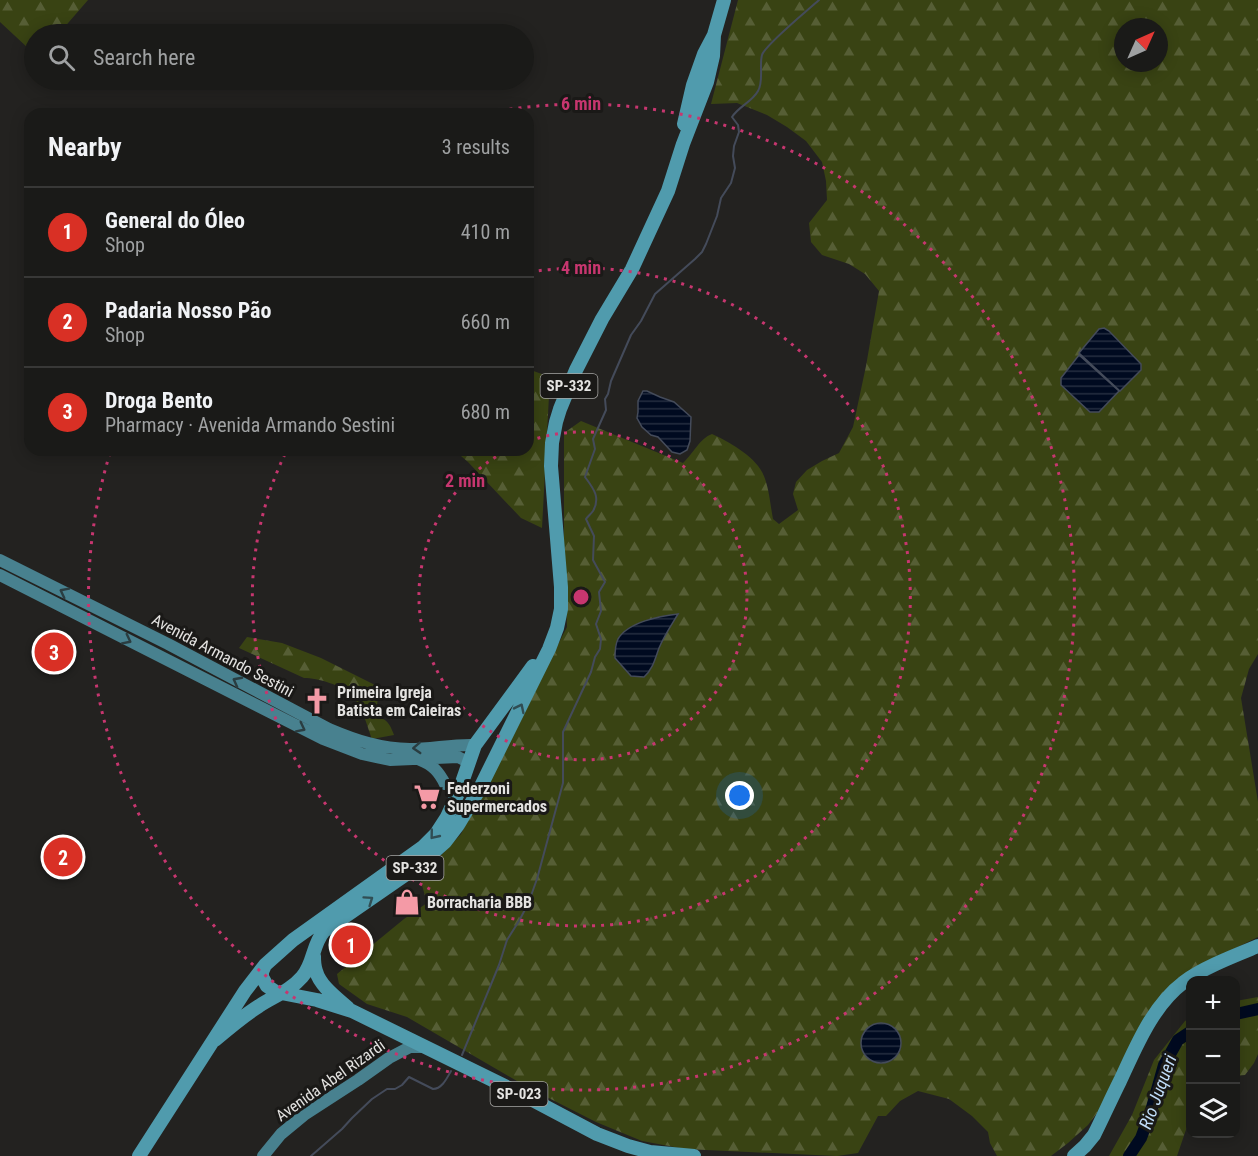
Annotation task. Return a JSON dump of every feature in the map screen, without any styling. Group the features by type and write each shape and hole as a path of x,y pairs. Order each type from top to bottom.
{"main road":[{"name":"SP-332","path":"214,1040 251,1011 294,985 308,970 317,941 324,931 418,866 445,842 458,825 494,761 549,649 561,609 551,466 556,422 581,361 602,319 632,269 668,190 682,144 707,82 713,56 714,35 724,0"},
{"name":"SP-332","path":"139,1156 253,979 265,965 302,934 423,847 436,834 447,817 476,746 528,672 549,649"},
{"path":"476,746 488,744 493,750 494,761"},
{"path":"1074,1156 1094,1135 1134,1051 1161,1005 1172,992 1201,972 1258,946"},
{"name":"SP-023","path":"314,953 318,978 352,1011"},
{"path":"265,965 262,972 264,982 281,994"},
{"name":"SP-023","path":"281,994 317,1000 352,1011 597,1134 650,1152 694,1156"},
{"path":"251,1011 268,1004 288,1000 317,1000"}],"street":[{"name":"Avenida Armando Sestini","path":"0,560 178,649 328,729 351,738 381,747 411,749 461,744 476,746"},
{"name":"Avenida Armando Sestini","path":"0,575 323,739 377,758 390,760 458,758 469,764"},
{"path":"419,760 432,765 445,784"},
{"name":"Avenida Abel Rizardi","path":"263,1156 280,1134 304,1115 389,1058 410,1047 424,1047"}],"green space":[{"path":"0,0 88,0 67,24 24,24 24,44 0,22"},
{"path":"738,0 1258,0 1258,654 1249,669 1241,698 1258,802 1258,937 1195,968 1173,985 1100,1109 1088,1125 1051,1156 997,1156 990,1143 988,1132 972,1116 949,1099 918,1091 900,1101 886,1116 878,1116 858,1153 837,1156 685,1149 642,1141 596,1122 529,1088 407,1017 367,1004 339,984 337,974 427,903 420,878 461,834 567,627 564,433 581,421 683,463 700,443 712,434 740,450 758,466 766,483 773,519 779,524 798,510 793,494 796,482 807,470 839,453 853,427 879,291 865,274 849,264 822,255 811,242 809,223 827,200 822,162 806,141 787,127 767,115 737,103 711,104"},
{"path":"534,371 550,377 542,528 521,518 461,456 534,456"},
{"path":"247,637 282,643 321,658 379,687 377,706 380,718 388,722 394,735 372,739 359,705 348,692 330,683 304,678 239,648"},
{"path":"1258,997 1258,1054 1245,1075 1240,1076 1240,1030 1240,1000"},
{"path":"1185,1021 1186,1130 1177,1156 1109,1156 1132,1115 1154,1060"}],"water":[{"path":"1104,328 1141,364 1141,370 1120,391 1079,353 1099,329"},
{"path":"1079,355 1119,391 1099,412 1090,412 1061,385 1061,378"},
{"path":"643,391 674,402 691,417 690,441 687,450 680,454 672,452 658,437 651,435 642,427 637,418 638,401"},
{"path":"678,614 663,639 650,671 644,677 631,676 615,658 618,639 629,628 637,624 654,618"},
{"path":"881,1023 895,1029 901,1043 895,1057 881,1063 867,1057 861,1043 867,1029"}],"waterway":[{"path":"462,1055 507,940 528,904 537,879 563,783 563,732 600,649 601,639 596,624 601,611 599,592 605,582 593,560 594,536 586,519 593,511 596,497 585,477 595,449 593,439 606,410 605,399 611,381 631,335 655,294 695,259 706,244 721,198 731,183 735,168 734,146 739,132 738,125 732,117 758,91 761,83 762,55 778,36 819,0"},
{"name":"Rio Juqueri","path":"1240,1013 1258,1009"},
{"name":"Rio Juqueri","path":"1129,1156 1141,1138 1164,1065 1178,1040 1186,1035"},
{"path":"311,1156 372,1099 387,1089 395,1089 409,1077 436,1089 444,1083 451,1071"}],"place":[{"name":"Droga Bento","path":"54,652"},
{"name":"Primeira Igreja Batista em Caieiras","path":"317,701"},
{"name":"Federzoni Supermercados","path":"427,797"},
{"name":"Padaria Nosso Pão","path":"63,857"},
{"name":"Borracharia BBB","path":"407,902"},
{"name":"General do Óleo","path":"351,945"}]}
